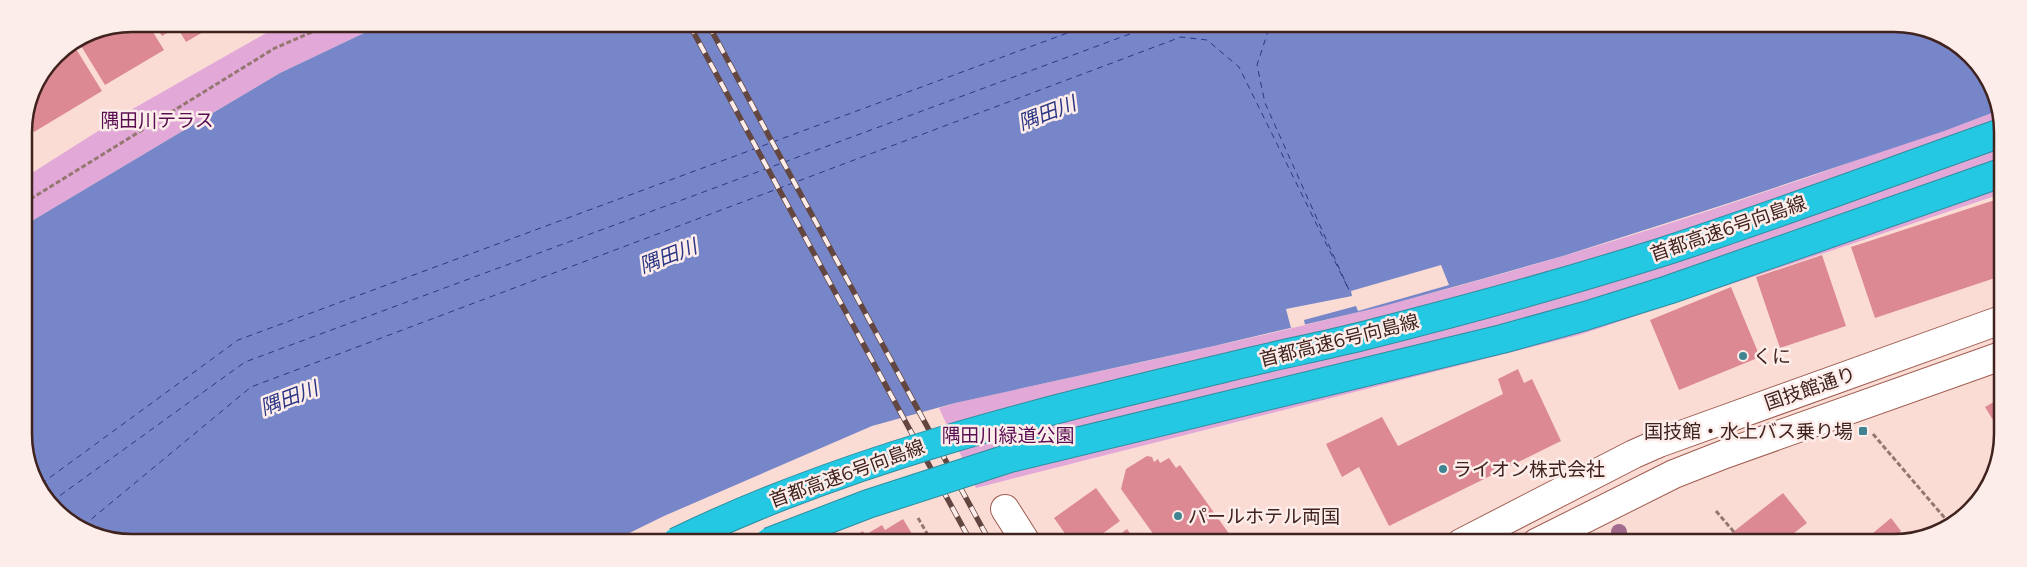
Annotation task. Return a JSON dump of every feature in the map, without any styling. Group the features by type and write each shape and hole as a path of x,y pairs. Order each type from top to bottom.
{"highway":[{"name":"首都高速6号向島線","path":"694,534 760,505 910,449 1066,406 1360,337 1551,286 1661,252 1994,134"},
{"name":"首都高速6号向島線","path":"790,534 868,504 1010,458 1502,339 1585,316 1677,287 1994,175"}],"street":[{"name":"国技館通り","path":"1477,534 1659,442 1994,322"},
{"name":"国技館通り","path":"1554,534 1682,471 1734,450 1994,358"},
{"path":"1005,509 1021,534"}],"path":[{"path":"33,198 275,48 312,32"},
{"path":"1873,434 1946,520"},
{"path":"1716,511 1734,532"}],"green space":[{"name":"隅田川テラス","path":"268,32 366,32 280,73 33,220 33,172 136,107"},
{"name":"隅田川緑道公園","path":"1993,113 1994,196 1579,335 976,488 939,408 1275,332 1441,291 1618,240"}],"water":[{"name":"隅田川","path":"366,32 1894,32 1914,34 1933,40 1955,53 1974,72 1981,83 1993,113 1944,131 1726,204 1563,256 1482,279 1380,307 955,403 872,426 664,516 627,534 126,534 113,533 94,527 72,514 53,495 40,473 34,454 32,434 33,220 280,73"}],"pier":[{"path":"1441,265 1449,285 1358,311 1356,306 1304,320 1305,325 1291,328 1286,309 1352,296 1351,291"}],"building":[{"path":"153,32 164,50 105,85 82,47 101,38 120,33"},
{"path":"159,32 169,32 162,36"},
{"path":"180,32 203,32 186,42"},
{"path":"77,50 102,91 34,132 34,113 43,88 53,72"},
{"path":"1994,200 1994,278 1875,318 1851,247"},
{"path":"1822,255 1846,326 1780,348 1756,277"},
{"path":"1731,287 1760,357 1679,390 1650,320"},
{"path":"1518,369 1524,383 1532,379 1561,441 1389,526 1359,467 1342,477 1326,444 1382,417 1398,446 1503,394 1498,379"},
{"path":"1994,402 1994,422 1985,407"},
{"name":"パールホテル両国","path":"1147,456 1152,457 1154,462 1158,459 1160,463 1169,458 1176,468 1180,465 1229,534 1153,534 1121,489 1126,469"},
{"path":"1096,488 1120,521 1102,534 1065,534 1054,518"},
{"path":"1783,493 1807,523 1793,534 1731,534"},
{"path":"1891,518 1901,531 1897,534 1872,534"},
{"path":"903,519 912,534 867,534 882,525 885,530"},
{"path":"1127,529 1130,534 1120,534"}],"ferry route":[{"path":"45,481 238,340 1070,32"},
{"path":"56,498 245,362 1135,32"},
{"path":"87,523 251,387 1181,37 1207,40 1239,67 1349,290 1265,103 1257,65 1268,32"}],"railway":[{"path":"693,32 967,534"},
{"path":"712,32 986,534"}],"place":[{"name":"くに","path":"1743,356"},
{"name":"国技館・水上バス乗り場","path":"1863,431"},
{"name":"ライオン株式会社","path":"1443,469"},
{"name":"パールホテル両国","path":"1178,516"}]}
